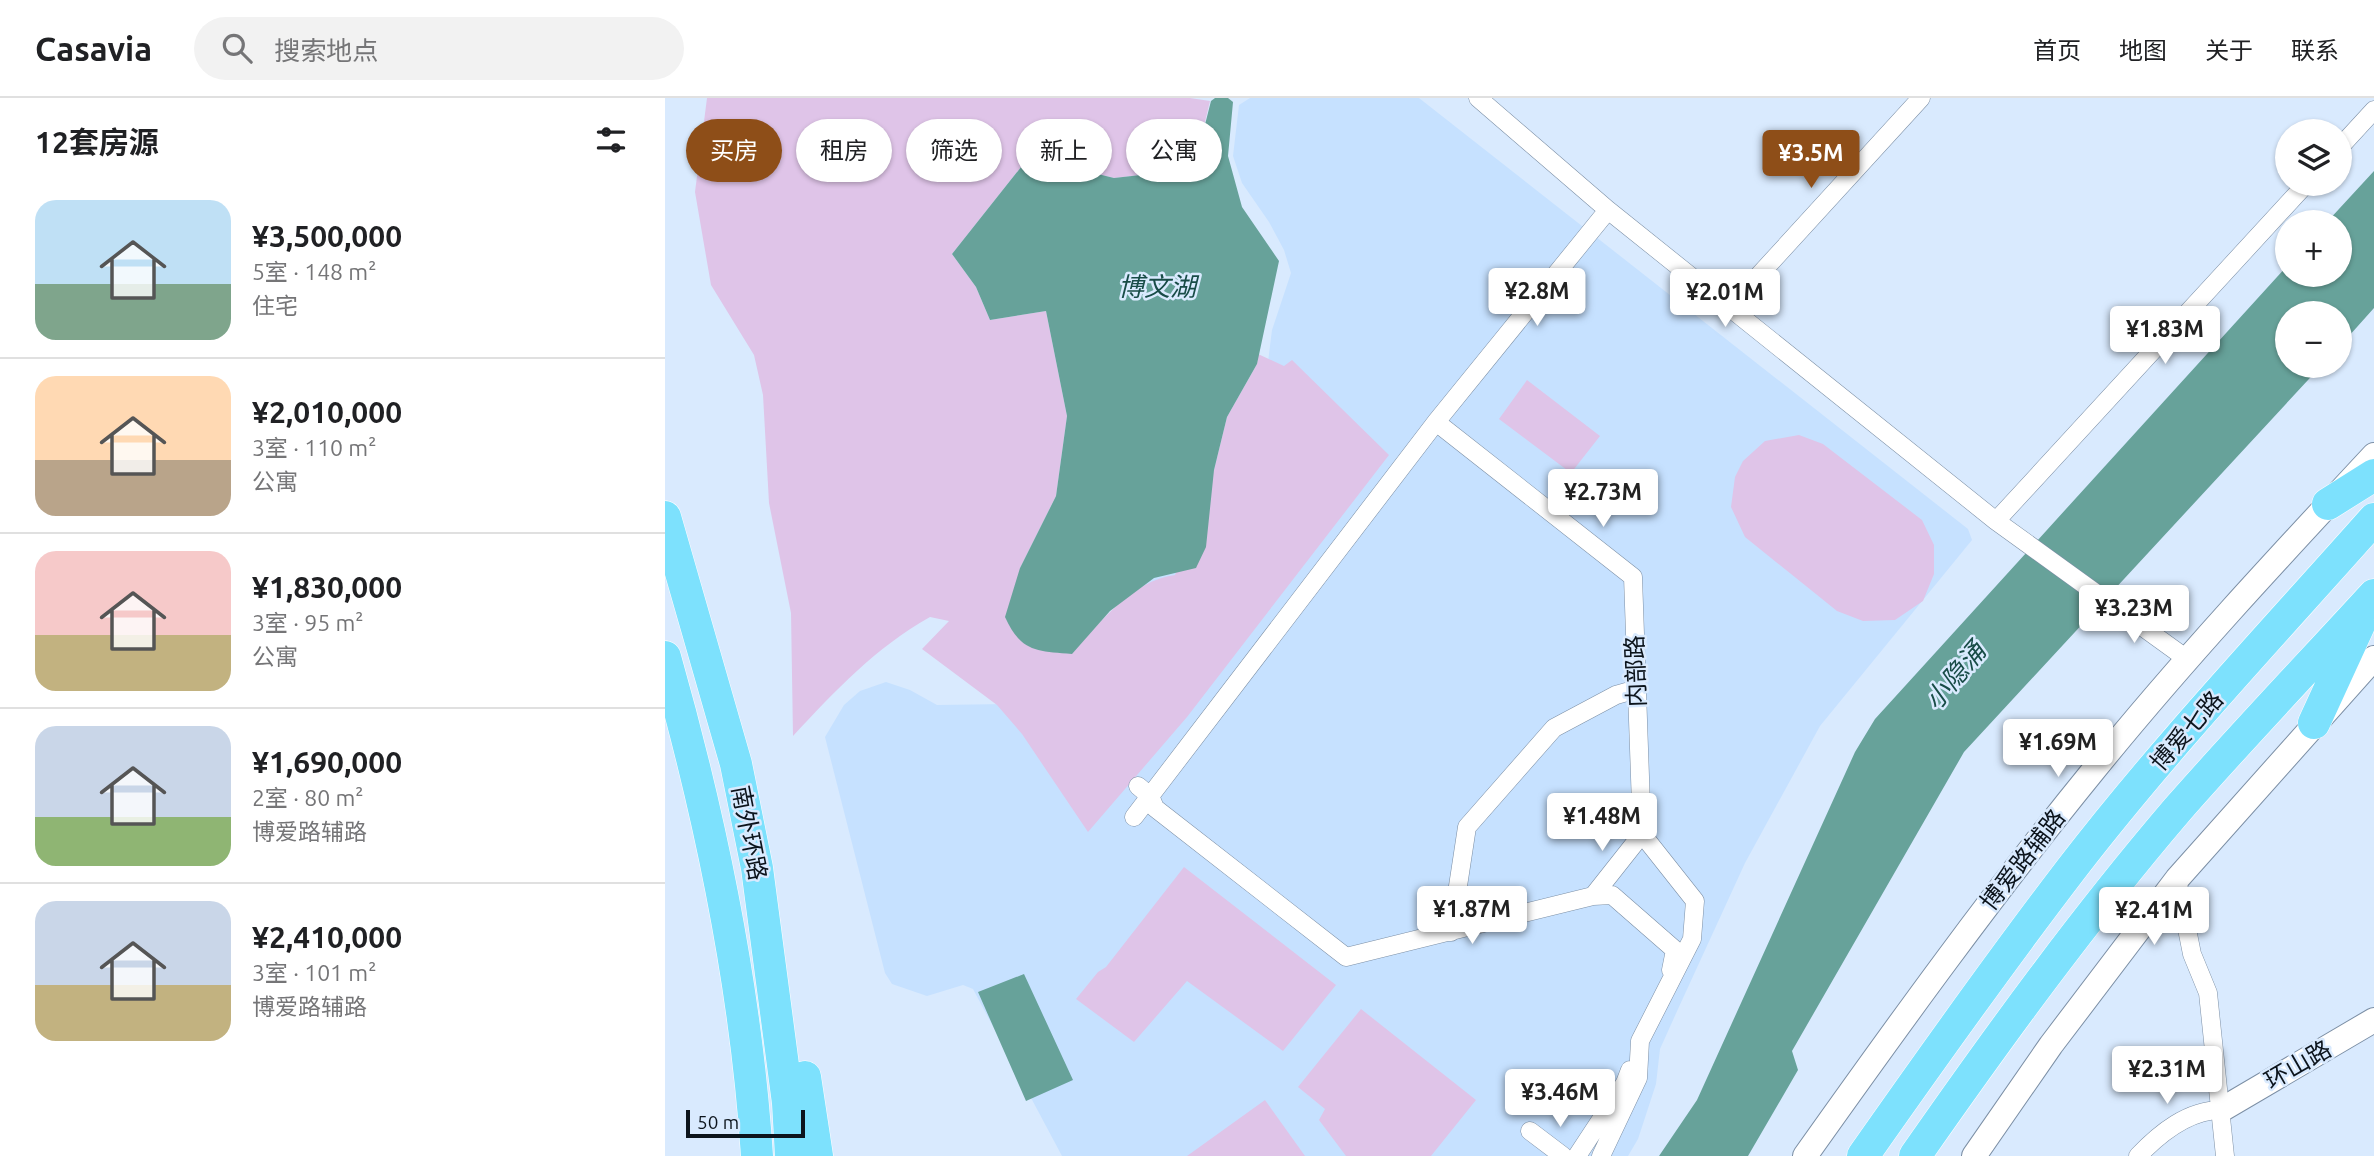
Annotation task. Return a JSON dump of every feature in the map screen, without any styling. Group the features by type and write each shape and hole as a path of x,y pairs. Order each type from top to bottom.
{"highway":[{"path":"2328,504 2374,475"},
{"name":"南外环路","path":"665,517 736,764 757,868 787,1091 791,1156"},
{"name":"博爱七路","path":"1863,1156 1960,1018 2073,867 2187,729 2374,519"},
{"path":"2314,723 2373,596"},
{"name":"博爱七路","path":"1915,1156 2084,923 2178,810 2373,596"},
{"name":"南外环路","path":"665,657 706,822 738,982 757,1156"},
{"path":"665,718 706,822"},
{"path":"757,868 791,996 817,1156"}],"street":[{"path":"1729,307 1921,98"},
{"path":"1479,99 1608,210 2002,525 2187,659"},
{"path":"2352,134 2374,110"},
{"path":"2002,525 2295,196"},
{"path":"1134,817 1144,791 1436,422 1608,210"},
{"name":"内部路","path":"1436,422 1633,577 1642,834"},
{"name":"博爱路辅路","path":"1805,1156 1944,960 2085,781 2187,659 2374,455"},
{"path":"1974,1156 2051,1045 2177,879 2374,658"},
{"path":"1451,932 1467,827 1554,727 1616,695 1637,689"},
{"path":"1144,791 1155,808 1346,957 1593,896 1612,895 1675,950 1666,990"},
{"path":"1577,1156 1625,1083 1640,1041 1692,939 1695,901 1642,834 1593,896"},
{"path":"2177,879 2192,954 2208,993 2224,1156"},
{"name":"环山路","path":"2221,1110 2374,1020"},
{"path":"1601,1156 1638,1078 1640,1041"},
{"path":"2138,1156 2154,1139 2178,1123 2205,1110 2221,1110"},
{"path":"1530,1131 1563,1156"}],"shaded area":[{"path":"707,98 1190,98 1210,101 1206,119 1126,119 1126,177 1114,178 1112,119 1016,119 1016,173 952,254 976,287 990,320 1046,311 1067,416 1056,496 1020,568 1071,654 1130,594 1159,579 1175,575 1214,470 1227,417 1257,364 1258,354 1284,366 1292,360 1389,455 1187,717 1088,832 1022,734 997,705 922,649 949,621 930,617 891,642 841,686 793,736 791,613 769,503 763,395 754,355 711,285 695,192 696,182 782,182 782,119 704,119"},
{"path":"1250,98 1419,98 1968,529 1972,540 1820,726 1745,863 1660,1049 1656,1084 1638,1139 1628,1156 1062,1156 973,989 963,985 927,996 892,984 885,973 825,737 844,705 860,691 886,682 910,690 937,705 1008,704 1093,645 1265,386 1272,330 1291,273 1284,250 1269,222 1242,183 1233,156 1239,105"},
{"path":"1527,380 1600,436 1571,473 1499,419"},
{"path":"1799,435 1823,444 1922,520 1934,545 1934,574 1923,601 1895,620 1863,621 1837,611 1745,537 1731,507 1735,477 1743,461 1765,441"},
{"path":"1184,867 1336,985 1283,1051 1187,981 1134,1042 1076,999 1098,972 1106,967"},
{"path":"1361,1009 1476,1100 1431,1156 1346,1156 1319,1120 1325,1109 1298,1087"},
{"path":"1265,1100 1305,1156 1187,1156"}],"water":[{"name":"博文湖","path":"1215,98 1228,98 1233,102 1228,156 1242,207 1279,261 1257,364 1227,417 1214,470 1206,547 1196,568 1154,578 1110,611 1072,654 1031,648 1017,637 1005,617 1020,568 1056,496 1067,416 1046,311 990,320 976,287 952,254 1016,173 1016,182 1112,182 1112,178 1126,177 1126,182 1222,182 1222,119 1206,119 1211,101"},
{"name":"小隐涌","path":"2374,171 2374,308 2352,333 2352,301 2275,301 2275,378 2310,378 1964,752 1792,1051 1798,1070 1748,1156 1659,1156 1697,1100 1855,752 1875,719 2275,279 2275,287 2352,287 2352,210 2338,210"},
{"path":"1024,974 1073,1080 1026,1101 978,992"}]}
